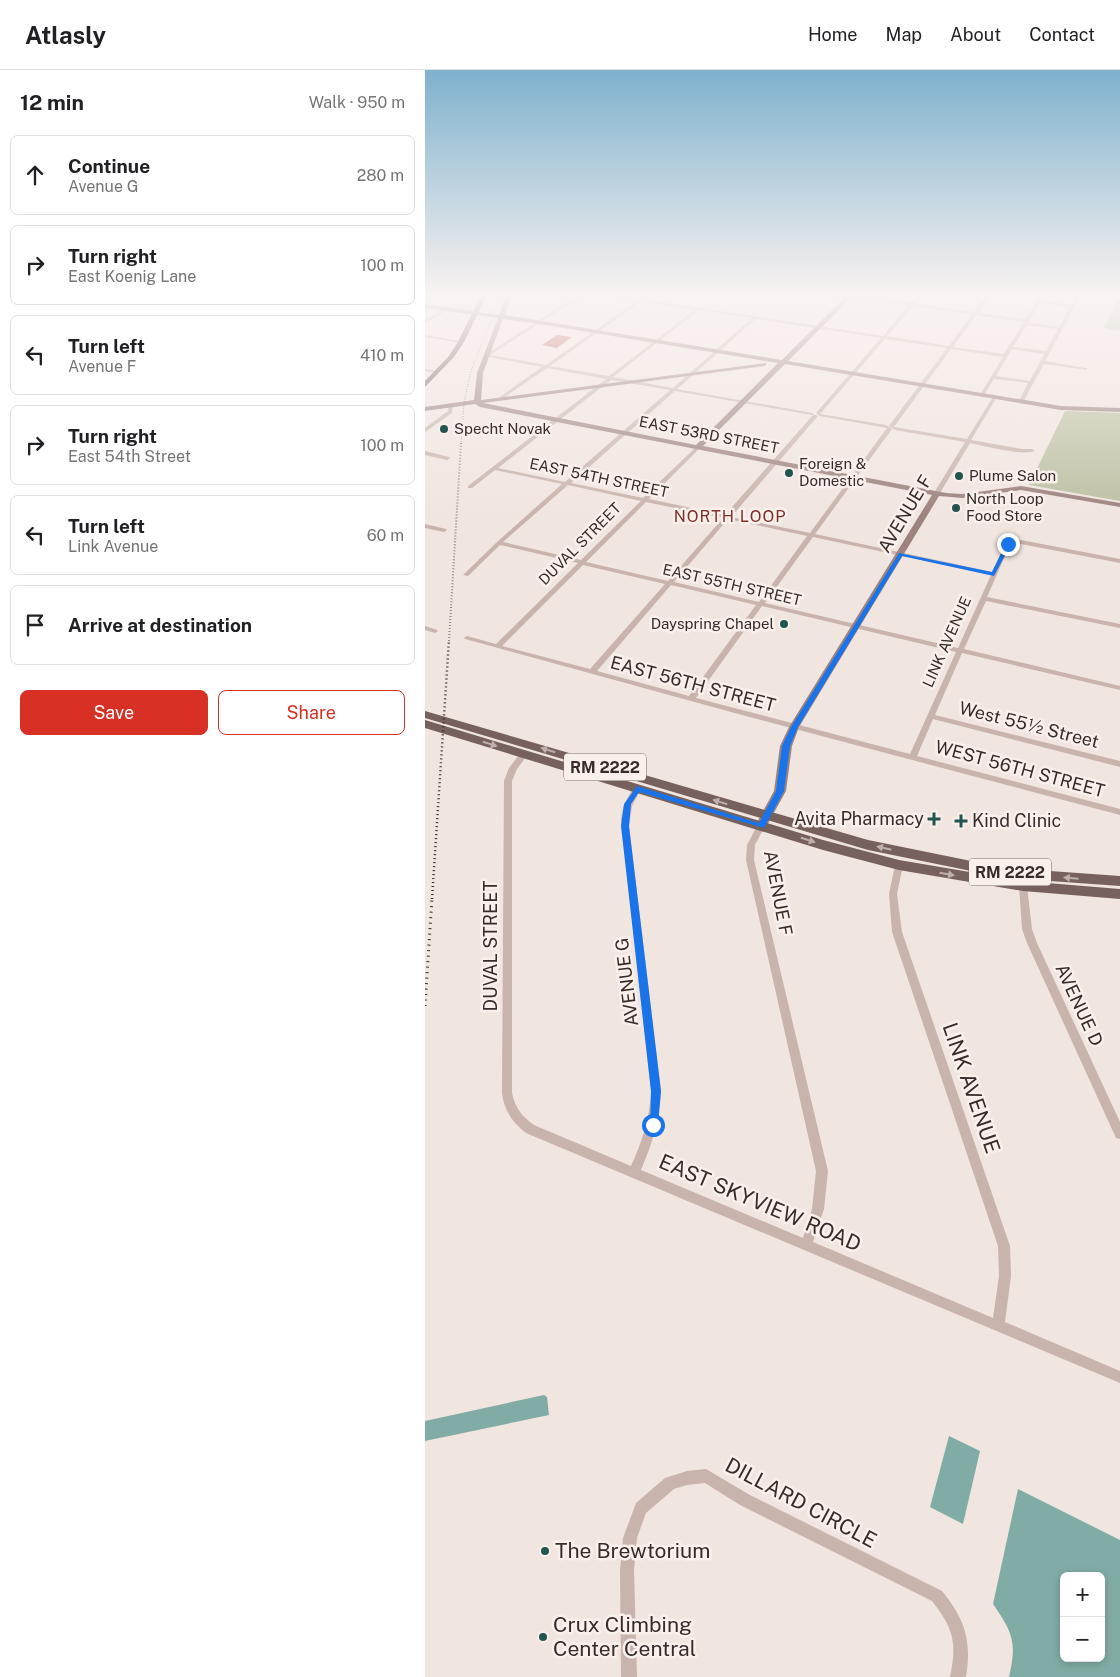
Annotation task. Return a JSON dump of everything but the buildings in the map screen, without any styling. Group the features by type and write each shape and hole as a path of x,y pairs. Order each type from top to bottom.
{"main road":[{"path":"425,384 440,368"},
{"name":"RM 2222","path":"425,714 764,821"},
{"name":"RM 2222","path":"425,724 637,789 764,821 900,859 1023,886 1120,894"},
{"name":"RM 2222","path":"900,859 1022,874 1120,881"}],"street":[{"path":"477,402 478,382 482,368"},
{"path":"502,398 546,368"},
{"path":"553,368 969,442 1032,451"},
{"path":"470,487 622,368"},
{"path":"466,575 499,543 699,368"},
{"path":"425,409 734,368"},
{"name":"DUVAL STREET","path":"497,647 778,368"},
{"path":"821,368 1067,408 1120,410"},
{"path":"592,672 857,368"},
{"path":"691,699 934,368"},
{"path":"982,395 998,368"},
{"path":"1021,401 1038,368"},
{"path":"1079,368 1085,369"},
{"path":"425,370 436,372"},
{"path":"993,376 1030,382"},
{"name":"AVENUE F","path":"807,1244 818,1209 821,1171 750,860 751,845 780,791 786,746 795,727 857,628 995,397"},
{"name":"EAST 53RD STREET","path":"477,402 480,405 555,420 937,493 962,496 1010,488 1027,488 1120,505"},
{"path":"425,430 450,412 451,405"},
{"path":"425,453 447,458"},
{"name":"EAST 54TH STREET","path":"493,468 994,574"},
{"path":"425,526 444,530"},
{"name":"LINK AVENUE","path":"912,758 1008,544 1013,542 1120,562"},
{"name":"EAST 55TH STREET","path":"499,543 1120,688"},
{"path":"983,598 1120,626"},
{"path":"425,628 435,631"},
{"name":"EAST 56TH STREET","path":"467,638 912,758"},
{"name":"West 55½ Street","path":"930,716 1120,764"},
{"name":"DUVAL STREET","path":"511,1112 507,1093 508,781 513,768 523,754"},
{"name":"WEST 56TH STREET","path":"912,758 1120,812"},
{"name":"AVENUE G","path":"634,1172 653,1125 656,1100 625,826 627,804 637,789"},
{"name":"LINK AVENUE","path":"900,859 893,894 897,932 1004,1246 1007,1265 998,1325"},
{"name":"AVENUE D","path":"1023,886 1027,930 1120,1134"},
{"name":"EAST SKYVIEW ROAD","path":"511,1112 530,1129 1120,1377"},
{"name":"DILLARD CIRCLE","path":"629,1677 627,1570 630,1538 641,1508 670,1483 687,1478 706,1476 745,1500 937,1596 950,1611 959,1627 963,1655 958,1677"}],"green space":[{"path":"1065,411 1120,413 1120,501 1029,485"}],"water":[{"path":"544,1395 547,1397 549,1415 425,1441 425,1421"},
{"path":"949,1436 980,1451 963,1524 930,1507"},
{"path":"1018,1489 1120,1540 1120,1677 1009,1677 1013,1646 1005,1623 993,1604"}],"railway":[{"path":"461,444 464,403 472,368"},
{"path":"449,641 461,443"},
{"path":"432,899 449,640"},
{"path":"425,1006 432,898"}],"place":[{"name":"Specht Novak","path":"444,429"},
{"name":"Foreign & Domestic","path":"789,473"},
{"name":"Plume Salon","path":"959,476"},
{"name":"North Loop Food Store","path":"956,508"},
{"name":"Dayspring Chapel","path":"784,624"},
{"name":"Avita Pharmacy","path":"934,819"},
{"name":"Kind Clinic","path":"961,821"},
{"name":"The Brewtorium","path":"545,1551"},
{"name":"Crux Climbing Center Central","path":"543,1637"}],"district":[{"name":"NORTH LOOP","path":"730,516"}],"route":[{"path":"653,1125 656,1091 625,826 624,815 627,804 637,789 761,826 780,791 786,746 795,727 901,554 994,574 1008,544"}]}
